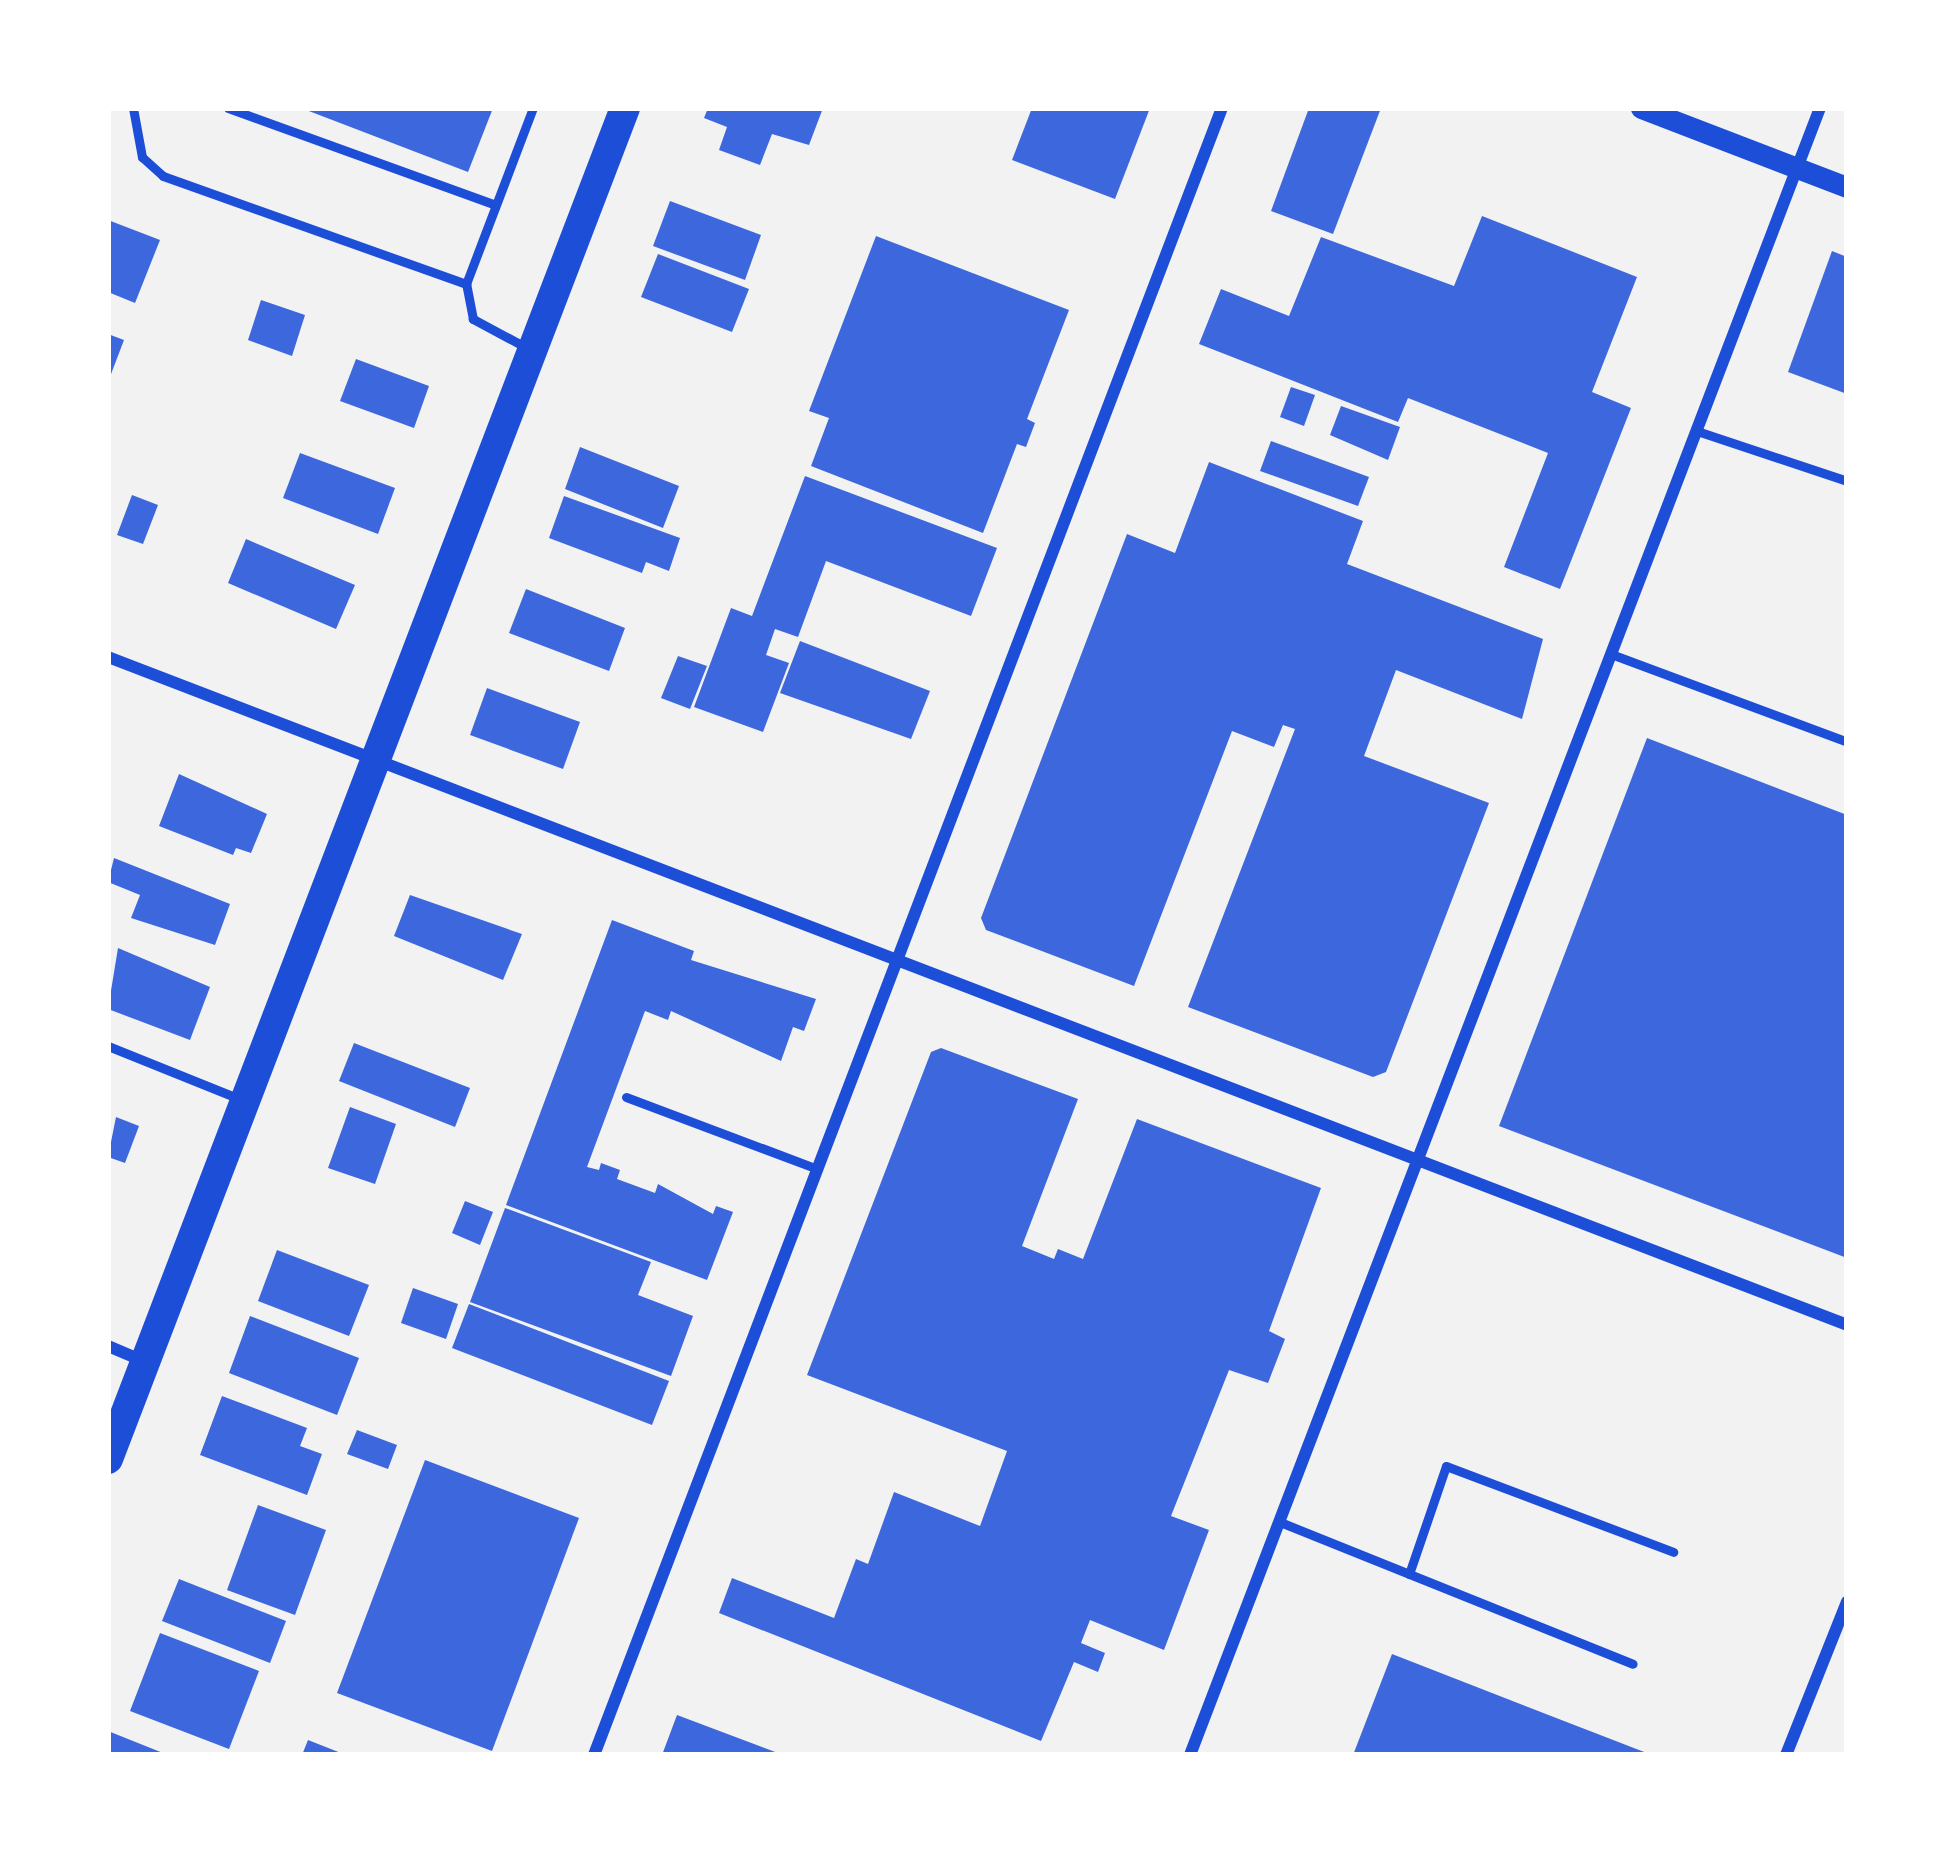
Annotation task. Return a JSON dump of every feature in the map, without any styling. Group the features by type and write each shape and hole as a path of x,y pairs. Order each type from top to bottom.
{"main road":[{"path":"108,1459 625,108"}],"street":[{"path":"594,1755 1222,108"},
{"path":"1641,108 1847,187"},
{"path":"1190,1755 1820,108"},
{"path":"108,657 1847,1325"},
{"path":"108,1346 146,1361"},
{"path":"1786,1755 1847,1602"}],"lane":[{"path":"133,108 142,157 163,176 466,284"},
{"path":"228,108 494,204"},
{"path":"532,108 466,284 473,319 532,351"},
{"path":"1696,430 1847,482"},
{"path":"1610,654 1847,742"},
{"path":"108,1046 246,1101"},
{"path":"626,1096 818,1169"},
{"path":"1409,1574 1446,1466 1673,1552"},
{"path":"1280,1522 1633,1664"}],"building":[{"path":"301,108 493,108 468,172"},
{"path":"708,108 823,108 809,145 772,134 760,165 719,150 727,127 704,118"},
{"path":"1032,108 1150,108 1115,199 1012,160"},
{"path":"1309,108 1381,108 1333,234 1271,211"},
{"path":"670,201 761,235 745,280 653,246"},
{"path":"1482,216 1637,277 1592,392 1631,408 1560,589 1504,567 1548,453 1408,398 1398,422 1199,344 1221,289 1289,316 1321,237 1454,286"},
{"path":"108,220 160,240 135,303 108,292"},
{"path":"876,236 1069,310 1027,419 1035,423 1026,447 1017,444 983,533 811,466 829,418 809,411"},
{"path":"1832,251 1847,257 1847,394 1788,372"},
{"path":"658,254 749,289 732,332 641,297"},
{"path":"261,300 305,315 292,356 248,340"},
{"path":"108,334 124,340 108,382"},
{"path":"356,359 429,386 414,428 340,401"},
{"path":"1291,387 1315,395 1304,426 1280,417"},
{"path":"1341,406 1400,427 1388,460 1330,435"},
{"path":"1271,441 1369,477 1358,506 1260,471"},
{"path":"580,447 679,486 663,528 565,489"},
{"path":"300,453 395,488 378,534 283,498"},
{"path":"1209,462 1363,521 1347,564 1543,639 1522,719 1396,670 1364,756 1489,803 1386,1072 1373,1077 1188,1007 1295,729 1283,725 1274,747 1232,731 1134,986 986,930 981,918 1127,534 1175,553"},
{"path":"805,476 997,548 971,616 826,561 798,637 775,629 766,655 789,663 763,732 694,707 731,608 752,616"},
{"path":"132,495 158,505 143,544 117,535"},
{"path":"564,496 680,538 669,571 646,562 642,573 549,538"},
{"path":"246,539 355,585 336,629 228,583"},
{"path":"526,589 625,628 609,671 509,633"},
{"path":"800,641 930,691 911,739 780,693"},
{"path":"678,656 707,666 690,709 661,698"},
{"path":"487,688 580,722 563,769 470,735"},
{"path":"1647,738 1847,815 1847,1258 1499,1126"},
{"path":"179,774 267,814 251,853 236,848 233,855 159,826"},
{"path":"114,858 230,904 215,945 131,918 140,895 108,882"},
{"path":"410,895 522,934 503,980 394,936"},
{"path":"612,920 694,951 691,960 816,999 804,1031 793,1027 781,1061 671,1011 668,1020 645,1011 587,1167 599,1170 601,1163 620,1170 617,1179 655,1193 658,1184 713,1214 716,1206 733,1212 707,1280 506,1205"},
{"path":"118,948 210,987 190,1040 108,1009"},
{"path":"354,1043 470,1088 455,1127 339,1081"},
{"path":"941,1048 1078,1099 1022,1246 1054,1259 1058,1249 1083,1259 1137,1119 1321,1188 1269,1331 1285,1339 1268,1383 1229,1370 1171,1516 1209,1530 1164,1650 1090,1620 1081,1643 1105,1653 1098,1672 1074,1662 1041,1741 719,1613 732,1578 834,1618 856,1559 868,1564 894,1492 980,1526 1007,1451 807,1375 931,1052"},
{"path":"350,1107 396,1124 375,1184 328,1168"},
{"path":"116,1117 139,1126 125,1163 108,1157"},
{"path":"465,1201 493,1212 480,1245 452,1233"},
{"path":"505,1208 651,1262 638,1295 693,1316 671,1376 470,1302"},
{"path":"277,1250 369,1285 349,1336 258,1301"},
{"path":"413,1288 458,1304 446,1339 401,1323"},
{"path":"469,1304 669,1381 652,1425 452,1348"},
{"path":"250,1316 359,1358 337,1415 229,1373"},
{"path":"222,1396 307,1428 300,1446 322,1454 307,1495 200,1455"},
{"path":"357,1430 397,1445 388,1469 347,1454"},
{"path":"425,1460 579,1518 492,1751 337,1693"},
{"path":"258,1505 326,1530 295,1615 227,1590"},
{"path":"179,1579 286,1621 270,1663 162,1621"},
{"path":"160,1633 259,1671 229,1749 130,1711"},
{"path":"1392,1654 1564,1721 1652,1755 1353,1755"},
{"path":"677,1715 783,1755 662,1755"},
{"path":"108,1731 168,1755 108,1755"},
{"path":"308,1740 346,1755 302,1755"}]}
